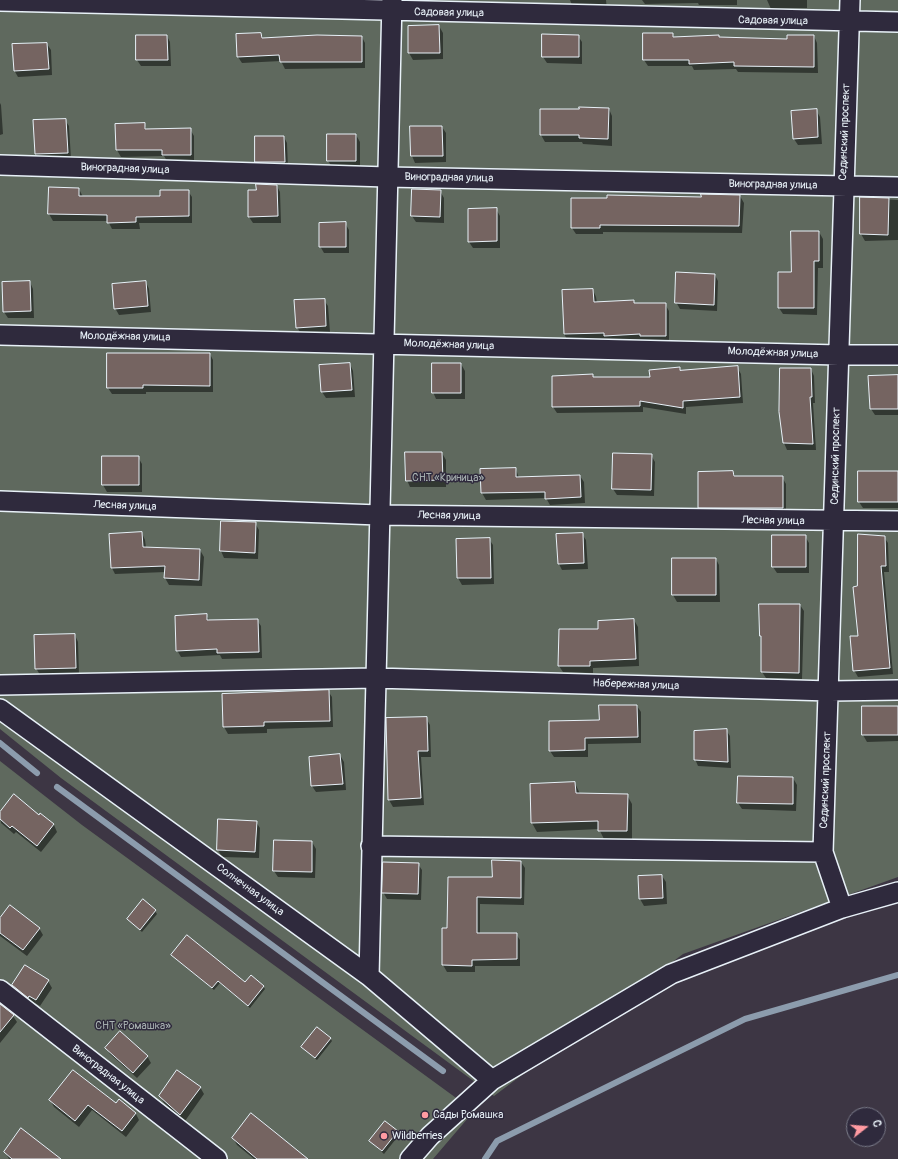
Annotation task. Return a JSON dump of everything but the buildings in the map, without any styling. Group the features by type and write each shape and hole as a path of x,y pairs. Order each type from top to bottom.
{"street":[{"name":"Сединский проспект","path":"842,908 823,852 830,691 843,186 850,0"},
{"name":"Садовая улица","path":"0,1 392,6 849,23 898,22"},
{"path":"369,976 382,343 392,6"},
{"name":"Виноградная улица","path":"0,166 388,177 898,187"},
{"name":"Молодёжная улица","path":"0,335 839,355 898,355"},
{"name":"Лесная улица","path":"0,501 379,515 834,522 898,521"},
{"name":"Набережная улица","path":"0,685 375,678 830,691 898,690"},
{"name":"Солнечная улица","path":"0,709 369,976 492,1080"},
{"path":"371,846 823,852"},
{"path":"410,1159 430,1136 492,1080 670,974 842,908 898,892"},
{"name":"Виноградная улица","path":"0,990 217,1159"}],"green space":[{"name":"СНТ «Криница»","path":"0,0 898,0 898,877 683,954 494,1096 61,778 0,729"},
{"name":"СНТ «Ромашка»","path":"0,761 82,825 474,1111 433,1159 0,1159"}],"waterway":[{"path":"0,743 37,773"},
{"path":"57,787 443,1071"},
{"path":"485,1159 497,1141 745,1019 898,975"}],"place":[{"name":"Сады Ромашка","path":"425,1115"},
{"name":"Wildberries","path":"384,1136"}]}
